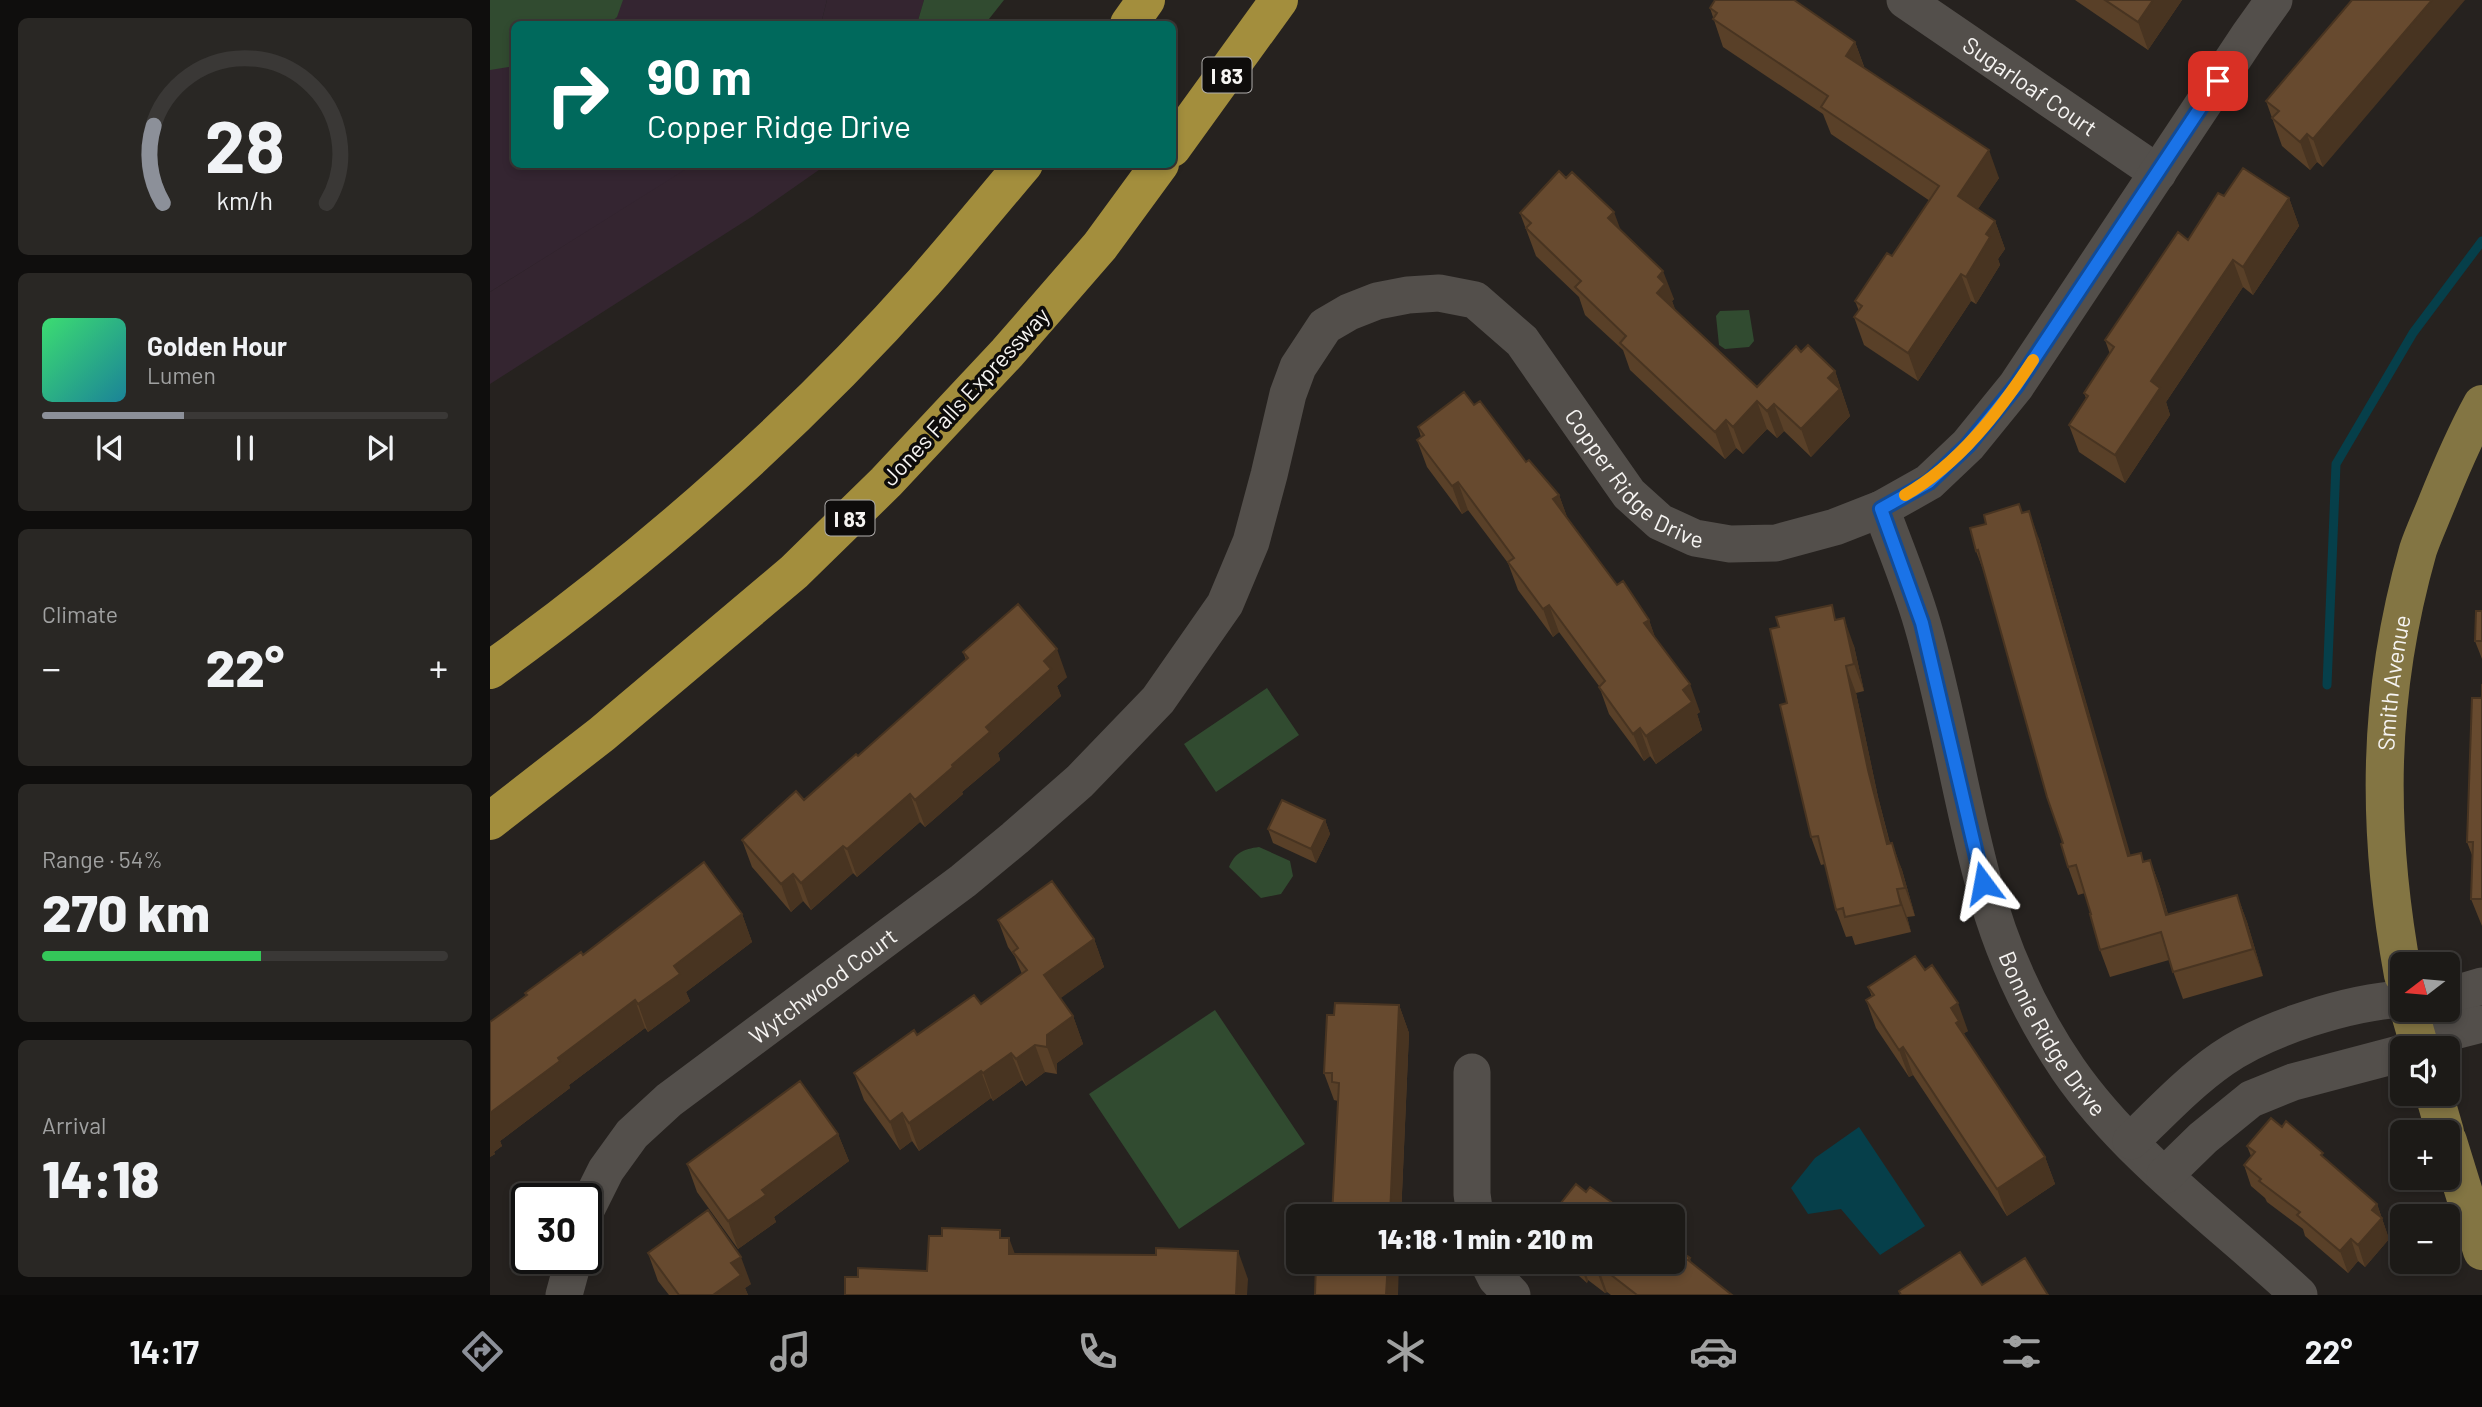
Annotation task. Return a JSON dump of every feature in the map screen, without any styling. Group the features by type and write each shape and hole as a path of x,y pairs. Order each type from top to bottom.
{"highway":[{"path":"1131,21 1146,0"},
{"name":"I 83","path":"1176,142 1279,0"},
{"path":"490,670 641,553 726,480 813,397 923,283 1021,168"},
{"name":"Jones Falls Expressway","path":"490,821 696,657 813,554 887,482 1007,353 1100,246 1157,168"}],"main road":[{"name":"Smith Avenue","path":"2399,952 2392,914 2385,827 2385,733 2395,647 2419,547 2461,444 2482,404"},
{"path":"2460,1180 2482,1251"}],"street":[{"name":"Sugarloaf Court","path":"1905,0 2158,173"},
{"name":"Copper Ridge Drive","path":"1080,781 1158,700 1225,604 1251,541 1288,394 1298,367 1325,326 1349,312 1377,301 1408,295 1439,293 1475,300 1522,341 1629,494 1660,522 1695,538 1730,544 1776,543 1835,527 1881,509 1929,482 1968,445 2016,386 2274,0"},
{"name":"Bonnie Ridge Drive","path":"1881,509 1922,623 1983,883 2009,958 2041,1026 2069,1070 2104,1113 2165,1175 2299,1295"},
{"name":"Wytchwood Court","path":"600,1183 632,1134 669,1100 963,881 1080,781"},
{"path":"2460,992 2482,986"},
{"path":"2131,1141 2185,1089 2223,1058 2254,1041 2287,1026 2374,1001 2390,1000"},
{"path":"2444,1036 2482,1024"},
{"path":"2165,1175 2203,1138 2251,1099 2293,1082 2390,1056"},
{"path":"1472,1072 1473,1204"},
{"path":"564,1295 570,1274"},
{"path":"1494,1274 1512,1295"}],"shaded area":[{"path":"490,0 827,0 822,21 511,21 511,168 689,168 490,292"},
{"path":"827,0 924,0 918,21 822,21"},
{"path":"688,168 822,168 753,216 490,384 490,292"}],"green space":[{"path":"490,0 623,0 617,17 612,21 511,21 511,66 490,70"},
{"path":"924,0 1004,0 987,21 918,21"},
{"path":"1749,310 1754,341 1749,347 1725,349 1719,345 1716,316 1720,311"},
{"path":"1267,688 1299,735 1216,792 1184,744"},
{"path":"1259,847 1290,861 1293,876 1281,894 1261,898 1229,867 1240,852"},
{"path":"1215,1010 1305,1144 1179,1229 1089,1094"}],"water":[{"path":"1859,1127 1925,1226 1880,1255 1841,1209 1808,1214 1791,1188 1815,1158"}],"building":[{"path":"1715,0 1794,0 1855,42 1846,56 1989,150 1958,196 1995,221 1986,234 1990,237 1966,277 1961,274 1908,353 1854,317 1862,306 1855,301 1887,253 1892,256 1939,186 1821,107 1828,96 1713,19 1717,13 1710,8"},
{"path":"2105,0 2153,0 2138,22"},
{"path":"2352,0 2432,0 2313,139 2307,134 2300,142 2272,118 2279,111 2266,101"},
{"path":"2243,168 2289,198 2243,267 2233,260 2151,381 2160,388 2115,455 2069,425 2088,396 2084,393 2114,347 2105,340 2178,232 2188,240 2218,193 2224,196"},
{"path":"1559,171 1566,178 1572,172 1614,212 1608,218 1663,271 1658,277 1665,284 1657,293 1757,387 1796,346 1801,352 1808,345 1835,371 1828,378 1840,389 1801,429 1774,404 1767,411 1757,401 1733,427 1726,420 1715,432 1620,343 1626,336 1575,287 1581,281 1526,228 1531,223 1520,213"},
{"path":"1464,392 1474,405 1480,401 1526,462 1529,460 1559,495 1553,499 1617,585 1623,581 1649,620 1644,623 1690,684 1683,690 1692,702 1646,736 1640,728 1633,734 1599,687 1605,681 1549,605 1543,609 1508,562 1514,558 1458,482 1452,486 1417,440 1424,435 1418,427"},
{"path":"2019,504 2022,513 2029,511 2128,856 2141,853 2143,862 2150,860 2166,915 2237,895 2253,949 2173,972 2161,932 2100,950 2076,865 2068,867 1970,528 1986,524 1984,515"},
{"path":"1018,604 1057,649 1044,661 1051,669 986,727 990,732 915,800 910,794 847,849 843,846 801,883 793,874 781,884 742,840 796,791 804,800 856,754 858,756 968,658 963,652"},
{"path":"1832,605 1835,620 1844,618 1854,664 1846,666 1868,770 1887,844 1892,843 1905,888 1897,889 1901,905 1845,917 1843,908 1836,910 1818,836 1811,837 1780,705 1787,703 1770,629 1779,627 1776,617"},
{"path":"2476,611 2482,611 2482,641 2475,641"},
{"path":"2472,698 2482,698 2482,899 2471,899 2473,842 2467,842"},
{"path":"1282,800 1325,820 1311,849 1268,829"},
{"path":"704,862 742,914 674,966 680,974 638,1004 635,1000 490,1113 490,1022 527,995 525,993 581,952 583,955"},
{"path":"1052,881 1094,939 1044,975 1073,1016 1047,1035 1047,1047 1035,1045 1016,1059 1011,1053 983,1073 981,1071 909,1123 902,1113 890,1122 854,1073 914,1030 917,1035 974,995 981,1004 1027,970 1013,952 1018,948 998,920"},
{"path":"1915,956 1925,970 1932,965 1958,1003 1951,1008 1959,1021 1956,1023 2045,1157 1997,1189 1903,1047 1899,1050 1866,1000 1874,995 1868,987"},
{"path":"1335,1003 1399,1005 1391,1204 1333,1204 1339,1083 1332,1082 1332,1073 1324,1073 1327,1015 1334,1015"},
{"path":"800,1081 838,1134 762,1190 766,1195 728,1221 687,1164"},
{"path":"2271,1118 2282,1127 2286,1121 2377,1204 2372,1210 2382,1218 2358,1245 2351,1239 2340,1251 2297,1215 2300,1212 2259,1181 2261,1179 2244,1165 2255,1152 2247,1146"},
{"path":"1576,1184 1586,1192 1590,1187 1614,1204 1560,1204"},
{"path":"708,1210 741,1257 731,1263 741,1275 713,1295 679,1295 648,1253"},
{"path":"942,1228 1000,1230 1000,1238 1009,1238 1009,1254 1156,1255 1156,1248 1238,1251 1236,1295 845,1295 845,1277 858,1277 858,1268 927,1271 929,1236 942,1236"},
{"path":"1960,1252 1982,1285 2025,1258 2048,1295 1901,1295 1899,1291"},
{"path":"1685,1254 1690,1258 1688,1260 1732,1295 1637,1295 1610,1274 1685,1274"},
{"path":"1316,1274 1387,1274 1386,1295 1315,1295"}],"waterway":[{"path":"2327,685 2336,464 2413,333 2482,241"}],"slow traffic":[{"path":"1905,495 1929,482 1968,445 2016,386 2033,360"}],"route":[{"path":"1983,883 1922,623 1881,509 1929,482 1968,445 2016,386 2218,81"}]}
